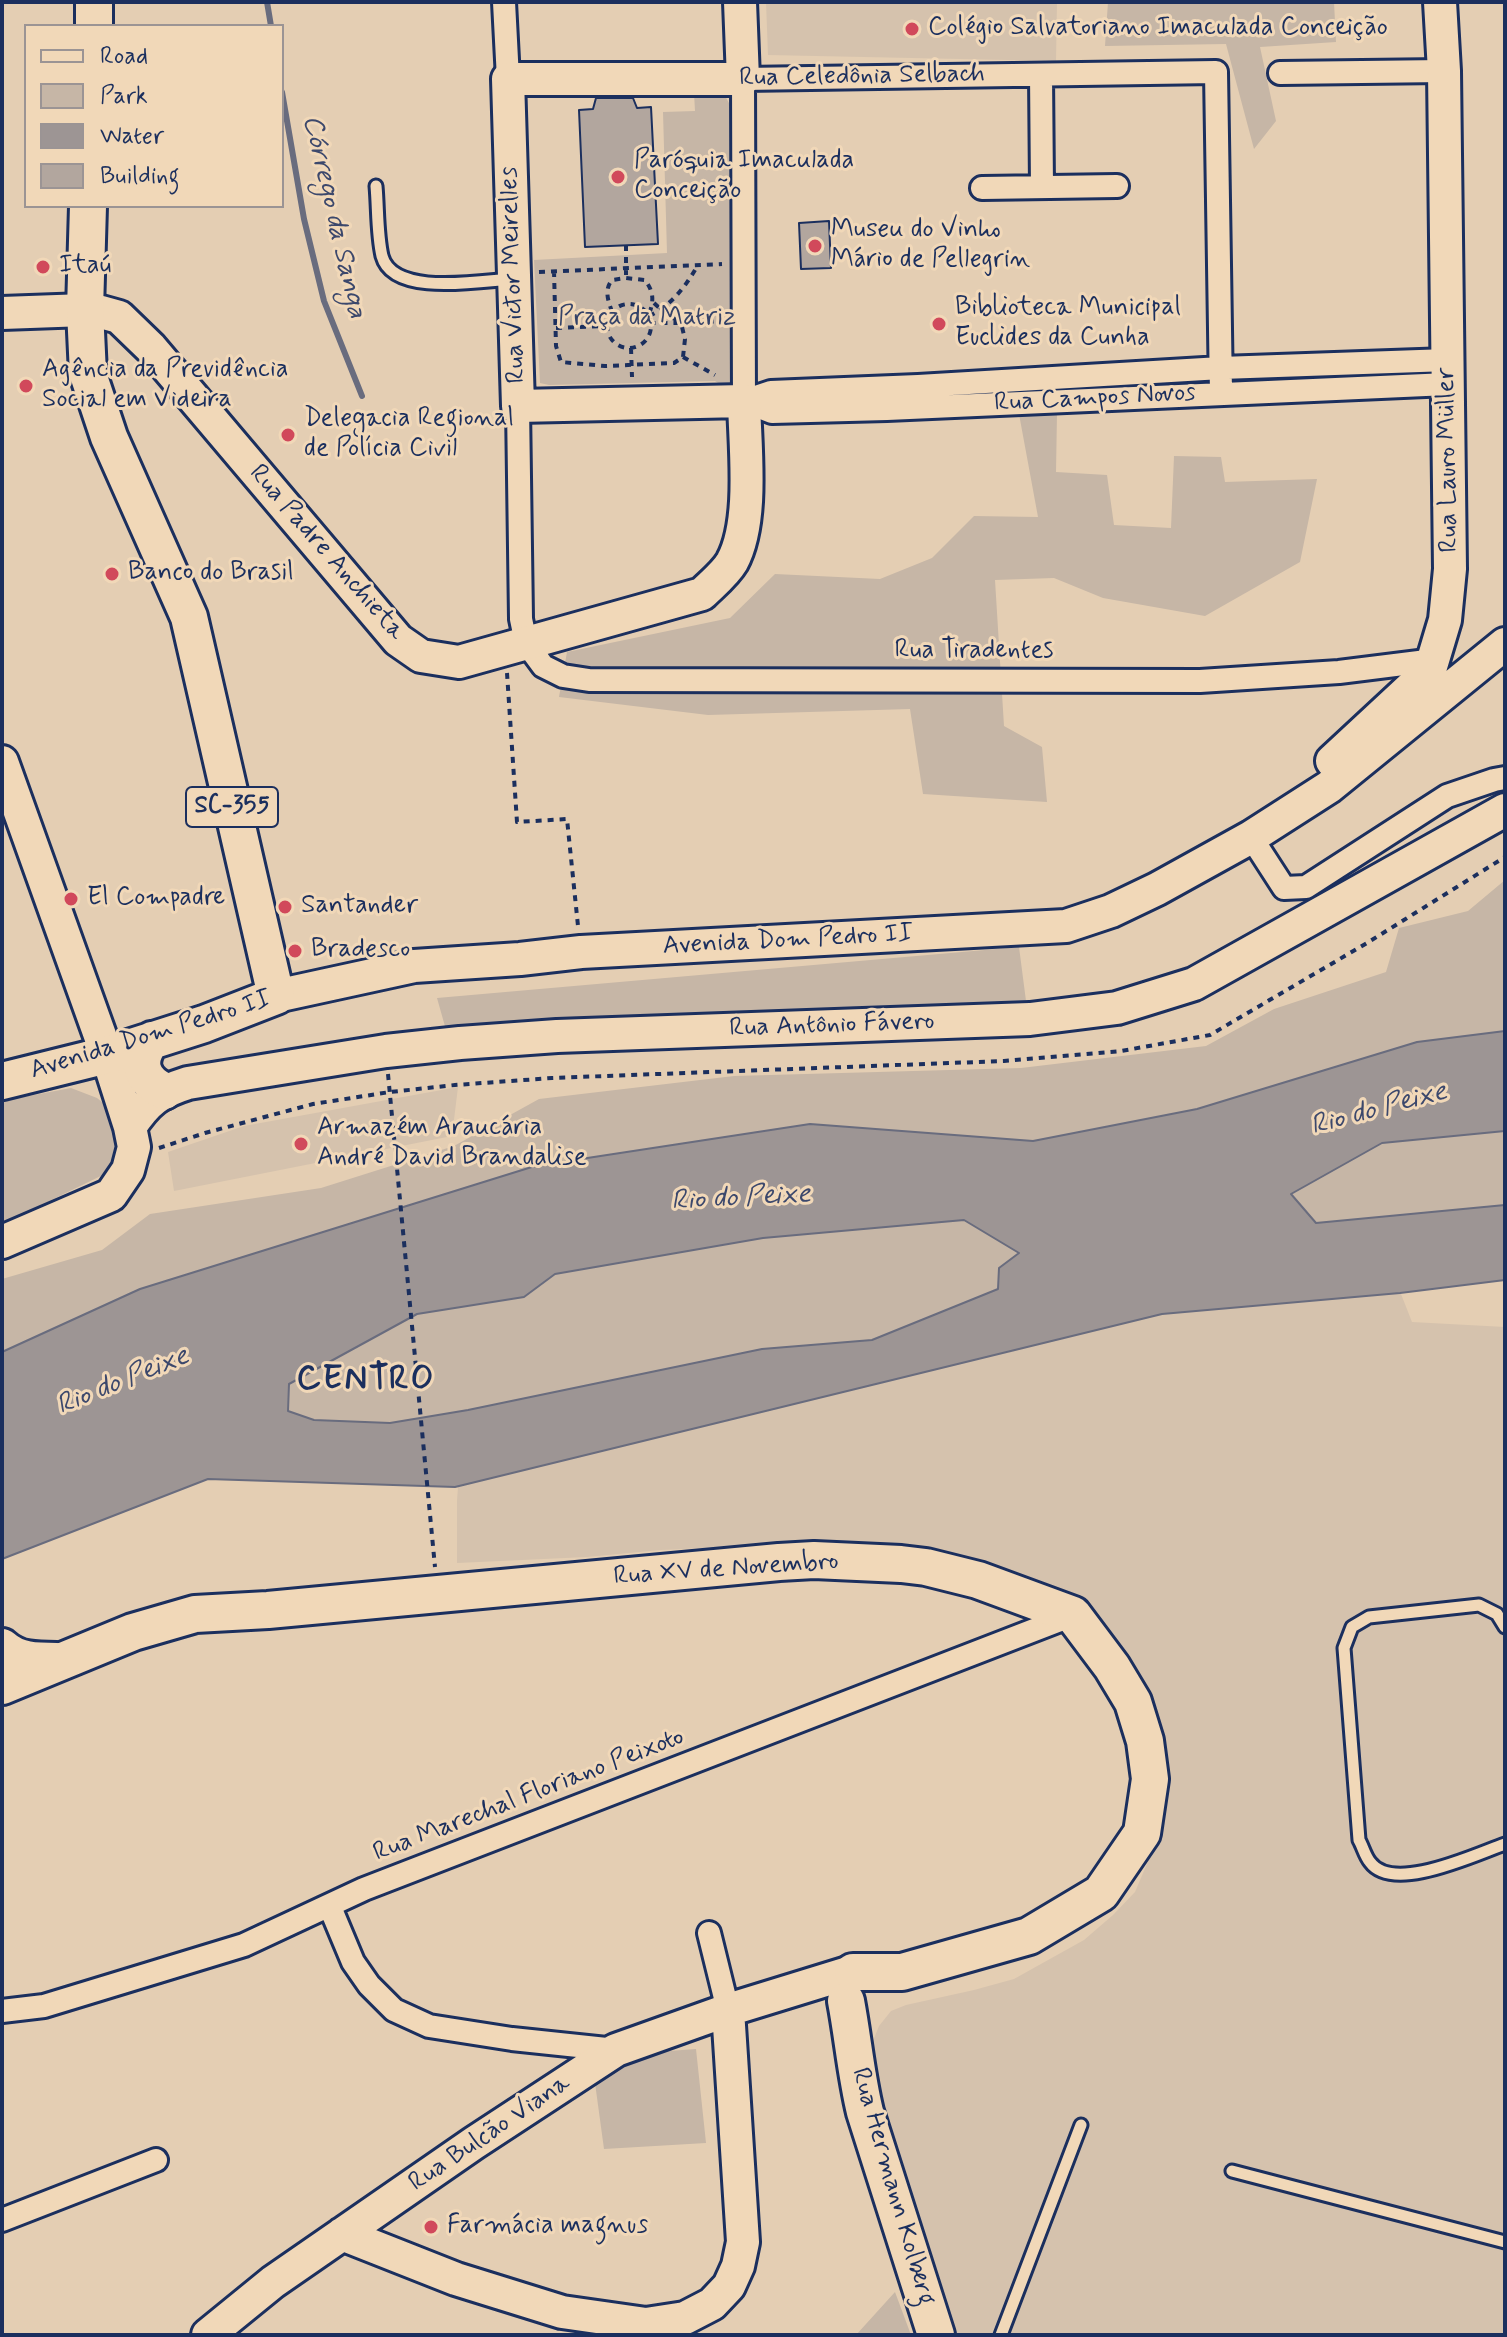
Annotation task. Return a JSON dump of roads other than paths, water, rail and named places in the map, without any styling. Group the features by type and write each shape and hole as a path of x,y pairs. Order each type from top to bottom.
{"main road":[{"path":"94,2 94,24"},
{"path":"740,2 743,79"},
{"name":"Rua Lauro Müller","path":"1251,837 1430,670 1445,620 1450,569 1444,71 1440,2"},
{"name":"Rua Celedônia Selbach","path":"508,79 743,79"},
{"name":"Rua Victor Meirelles","path":"508,79 518,406"},
{"name":"SC-355","path":"88,208 85,310 88,374 109,437 189,617 276,996"},
{"name":"Rua Padre Anchieta","path":"2,313 85,310 119,317 151,348 398,640 421,656 459,662 702,594 731,565 742,538 746,501 744,401"},
{"name":"Rua Campos Novos","path":"518,406 744,401"},
{"name":"Avenida Dom Pedro II","path":"2,1081 107,1055 204,1024 276,996 414,966 581,952 1066,926 1123,906 1251,837 1350,772 1505,644"},
{"path":"2,762 107,1055 132,1142"},
{"name":"Rua Antônio Fávero","path":"2,1242 111,1195 128,1170 142,1108 164,1091 188,1083 386,1051 557,1036 1030,1019 1117,1008 1194,984 1505,810"},
{"path":"152,1040 145,1049 145,1077 151,1085 164,1091"},
{"name":"Rua XV de Novembro","path":"2,1686 133,1632 195,1614 814,1560 926,1567 978,1580 1073,1615"},
{"name":"Rua Bulcão Viana","path":"208,2335 273,2282 616,2050 800,1988 852,1990 902,1972 1029,1936 1101,1893 1142,1833 1150,1779 1145,1741 1133,1702 1112,1667 1073,1615"},
{"path":"2,1647 10,1654 31,1661 58,1661"},
{"name":"Rua Hermann Kolberg","path":"852,1990 856,2076 936,2335"},
{"path":"342,2234 456,2279 562,2312 646,2324 685,2318 712,2304 729,2286 738,2266 743,2242 728,2010"}],"street":[{"name":"Rua Victor Meirelles","path":"504,2 508,79"},
{"path":"1280,73 1444,71"},
{"name":"Rua Celedônia Selbach","path":"743,79 1216,72 1221,368"},
{"path":"1041,75 1042,187"},
{"path":"743,79 744,401"},
{"path":"982,188 1117,186"},
{"path":"1221,368 1221,393"},
{"name":"Rua Campos Novos","path":"744,401 771,392 1221,368 1448,372"},
{"name":"Rua Campos Novos","path":"744,401 772,412 887,409 1221,393 1448,372"},
{"name":"Rua Victor Meirelles","path":"516,646 521,619 518,406"},
{"name":"Rua Tiradentes","path":"516,646 563,676 589,680 1200,681 1339,672 1435,660"},
{"path":"1251,837 1284,888 1306,887 1447,796 1505,778"},
{"name":"Rua Marechal Floriano Peixoto","path":"2,2011 44,2006 244,1945 364,1889 1073,1615"},
{"path":"330,1907 353,1962 369,1985 394,2010 429,2026 616,2050"},
{"path":"709,1933 728,2010"},
{"path":"2,2220 156,2160"}],"lane":[{"path":"376,186 383,258 393,271 410,280 439,285 515,279"},
{"path":"1505,1627 1497,1614 1479,1605 1369,1617 1352,1627 1344,1648 1359,1840 1371,1864 1388,1874 1423,1873 1505,1844"},
{"path":"1001,2335 1081,2125"},
{"path":"1232,2171 1505,2242"}],"water":[{"name":"Rio do Peixe","path":"1505,1031 1505,1131 1382,1143 1291,1194 1316,1223 1505,1205 1505,1280 1400,1293 1162,1314 455,1487 208,1479 2,1559 2,1352 140,1289 535,1166 810,1124 1033,1141 1197,1109 1417,1042","holes":["964,1220 1019,1253 999,1268 998,1289 872,1340 762,1349 468,1410 390,1423 314,1420 288,1411 289,1384 417,1314 524,1297 555,1274 763,1238"]}],"waterway":[{"name":"Córrego da Sanga","path":"267,2 271,24"},
{"name":"Córrego da Sanga","path":"284,104 304,219 324,301 362,396"}],"place":[{"name":"Colégio Salvatoriano Imaculada Conceição","path":"912,29"},
{"name":"Paróquia Imaculada Conceição","path":"618,177"},
{"name":"Museu do Vinho Mário de Pellegrin","path":"815,246"},
{"name":"Itaú","path":"43,267"},
{"name":"Biblioteca Municipal Euclides da Cunha","path":"939,324"},
{"name":"Agência da Previdência Social em Videira","path":"26,386"},
{"name":"Delegacia Regional de Polícia Civil","path":"288,435"},
{"name":"Banco do Brasil","path":"112,574"},
{"name":"El Compadre","path":"71,899"},
{"name":"Santander","path":"285,907"},
{"name":"Bradesco","path":"295,951"},
{"name":"Armazém Araucária André David Brandalise","path":"301,1144"},
{"name":"Farmácia magnus","path":"431,2227"}],"district":[{"name":"CENTRO","path":"366,1381"}],"park label":[{"name":"Praça da Matriz","path":"647,319"}]}
